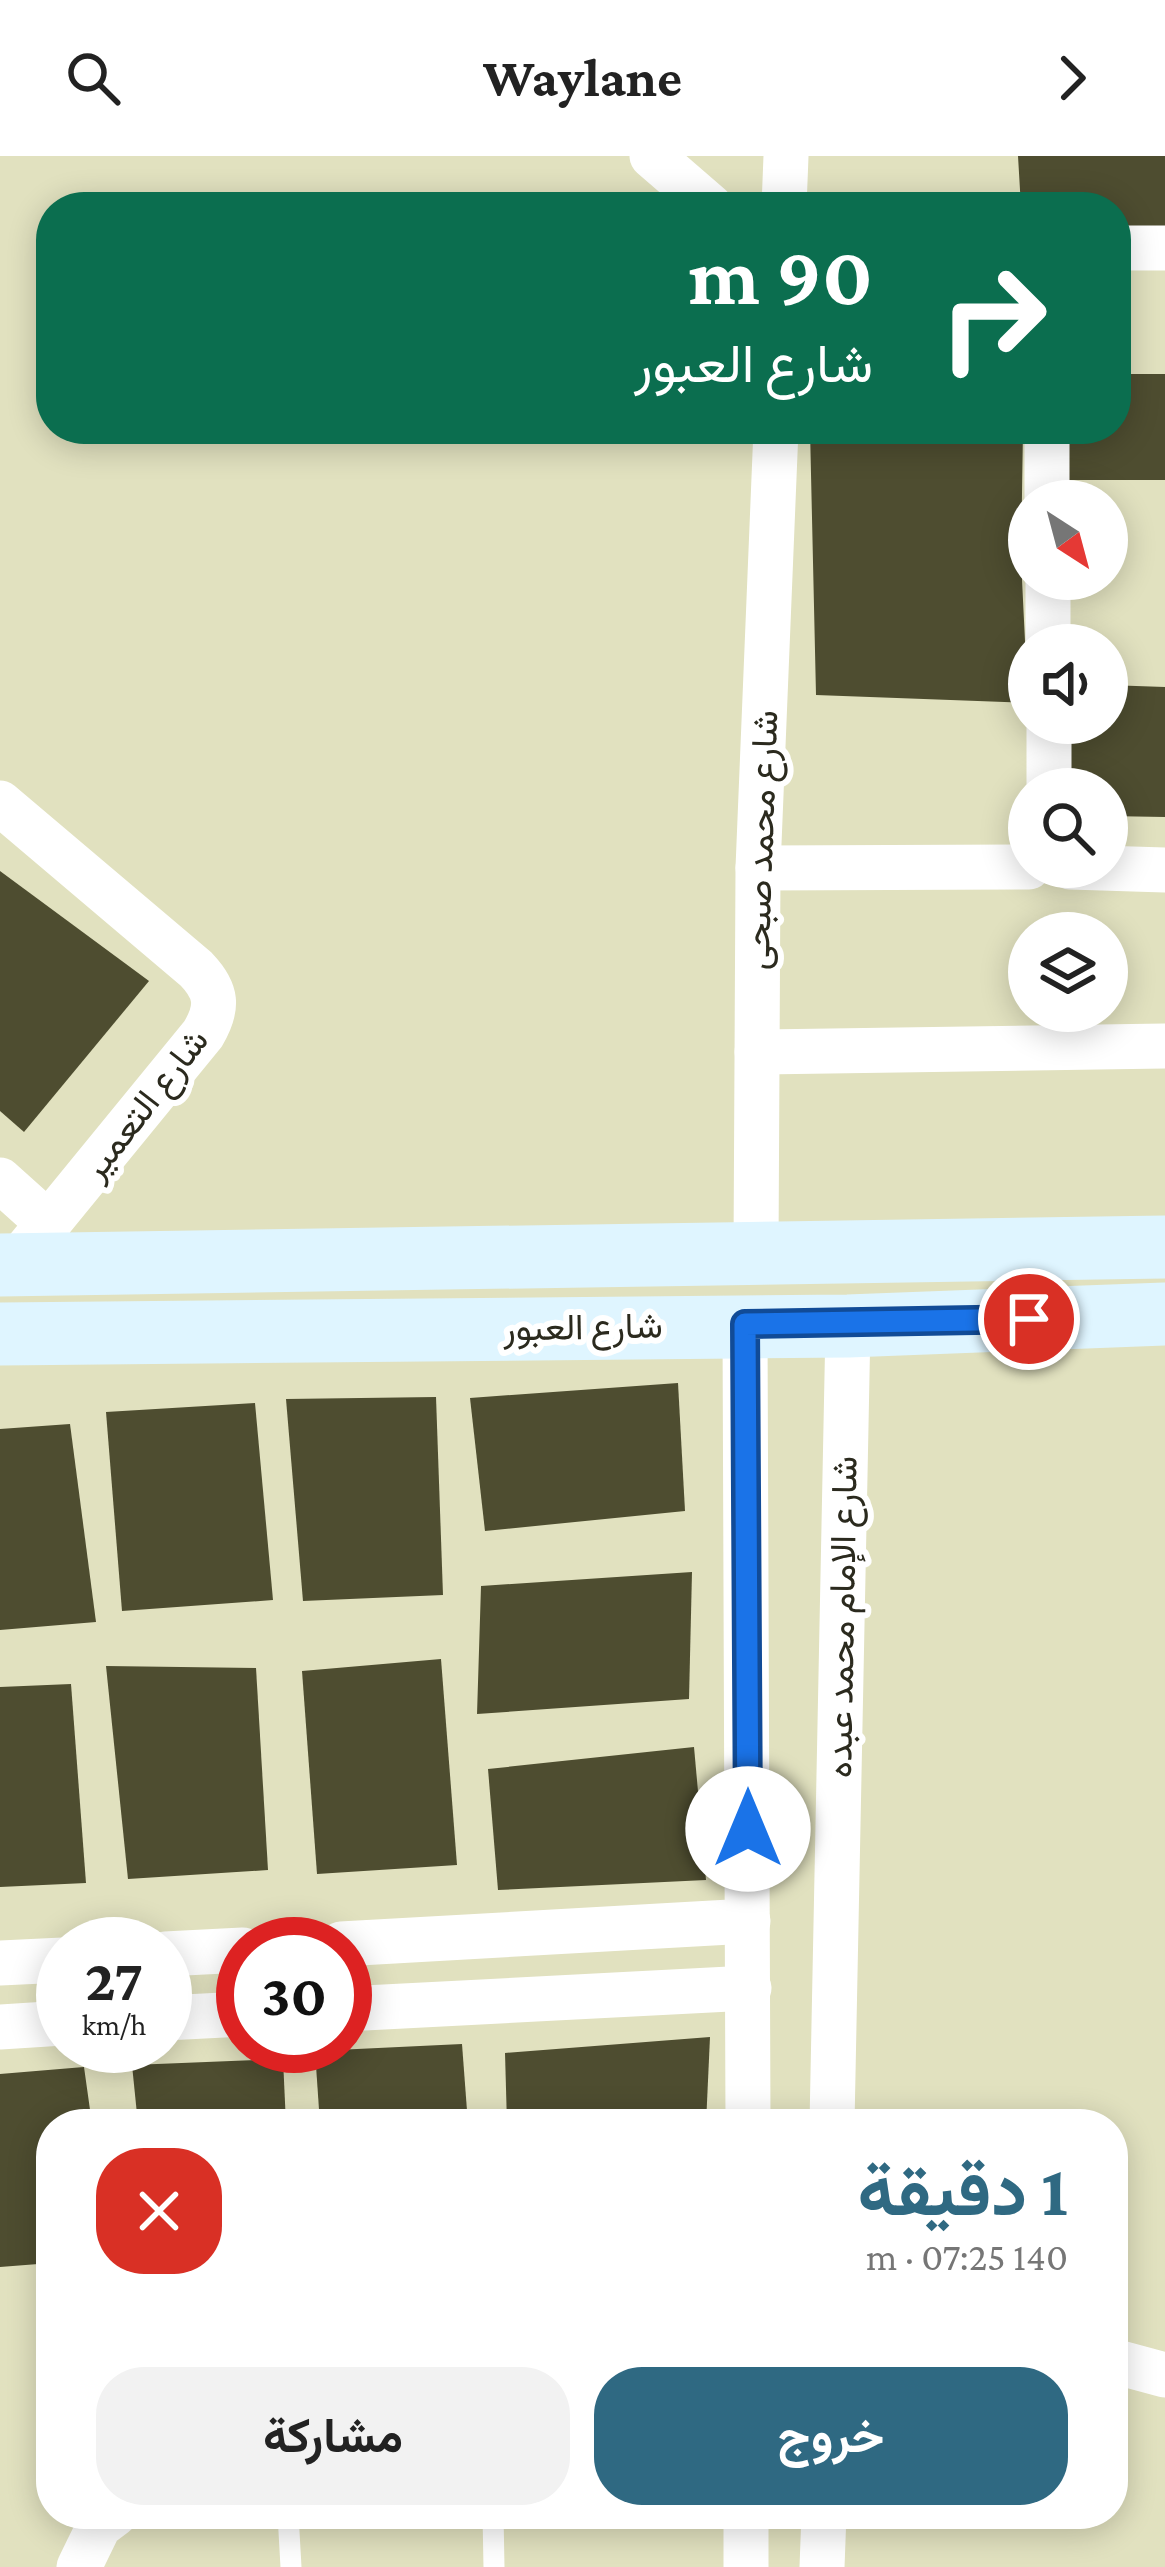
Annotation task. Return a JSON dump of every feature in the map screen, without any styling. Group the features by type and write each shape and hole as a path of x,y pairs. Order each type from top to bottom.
{"street":[{"path":"652,156 694,192"},
{"path":"785,192 786,156"},
{"path":"1131,248 1165,248"},
{"name":"شارع محمد صبحى","path":"756,1252 758,868 775,444"},
{"path":"1047,444 1047,480"},
{"name":"شارع التعمير","path":"0,802 196,969 215,998 214,1016 203,1034 22,1251"},
{"path":"758,868 1008,866"},
{"path":"1128,869 1165,870"},
{"path":"757,1052 1165,1046"},
{"path":"0,1180 22,1251"},
{"name":"شارع العبور","path":"22,1251 124,1259 253,1259 1165,1247"},
{"path":"115,1334 132,1296 124,1259"},
{"path":"253,1259 242,1291 267,1333"},
{"name":"شارع العبور","path":"0,1334 848,1326 1165,1314"},
{"path":"745,1324 748,2109"},
{"name":"شارع الإمام محمد عبده","path":"832,2109 848,1326"},
{"path":"372,1942 748,1921"},
{"path":"0,1964 36,1962"},
{"path":"372,2008 749,1988"},
{"path":"0,2026 36,2025"},
{"path":"1128,2365 1165,2375"},
{"path":"79,2567 100,2529"},
{"path":"746,2529 746,2567"},
{"path":"823,2567 824,2529"}],"lane":[{"path":"289,2529 291,2567"},
{"path":"493,2529 494,2567"}],"building":[{"path":"1018,156 1165,156 1165,227 1131,227 1131,192 1020,192"},
{"path":"1131,374 1165,374 1165,480 1062,480 1062,444 1131,444"},
{"path":"810,444 1023,444 1022,480 1008,480 1008,600 1023,600 1024,624 1008,624 1008,702 816,695"},
{"path":"1128,686 1165,687 1165,817 1128,816 1128,768 1067,768 1067,744 1128,744"},
{"path":"0,871 149,981 24,1132 0,1111"},
{"path":"678,1383 685,1511 485,1531 470,1398"},
{"path":"436,1397 443,1595 303,1601 286,1399"},
{"path":"255,1403 273,1600 122,1611 106,1412"},
{"path":"70,1424 96,1622 0,1630 0,1429"},
{"path":"692,1572 689,1699 477,1714 481,1586"},
{"path":"441,1659 457,1865 317,1874 302,1671"},
{"path":"106,1666 256,1668 268,1870 128,1879"},
{"path":"71,1684 86,1883 0,1887 0,1687"},
{"path":"694,1747 706,1880 498,1890 488,1769"},
{"path":"710,2037 707,2109 507,2109 505,2053"},
{"path":"462,2044 467,2109 319,2109 317,2073 372,2073 372,2048"},
{"path":"216,2062 216,2073 284,2073 285,2109 136,2109 133,2073 192,2073 192,2063"},
{"path":"85,2073 90,2109 36,2109 36,2264 0,2267 0,2074"}],"route":[{"path":"748,1829 745,1324 848,1326 1029,1319"}]}
